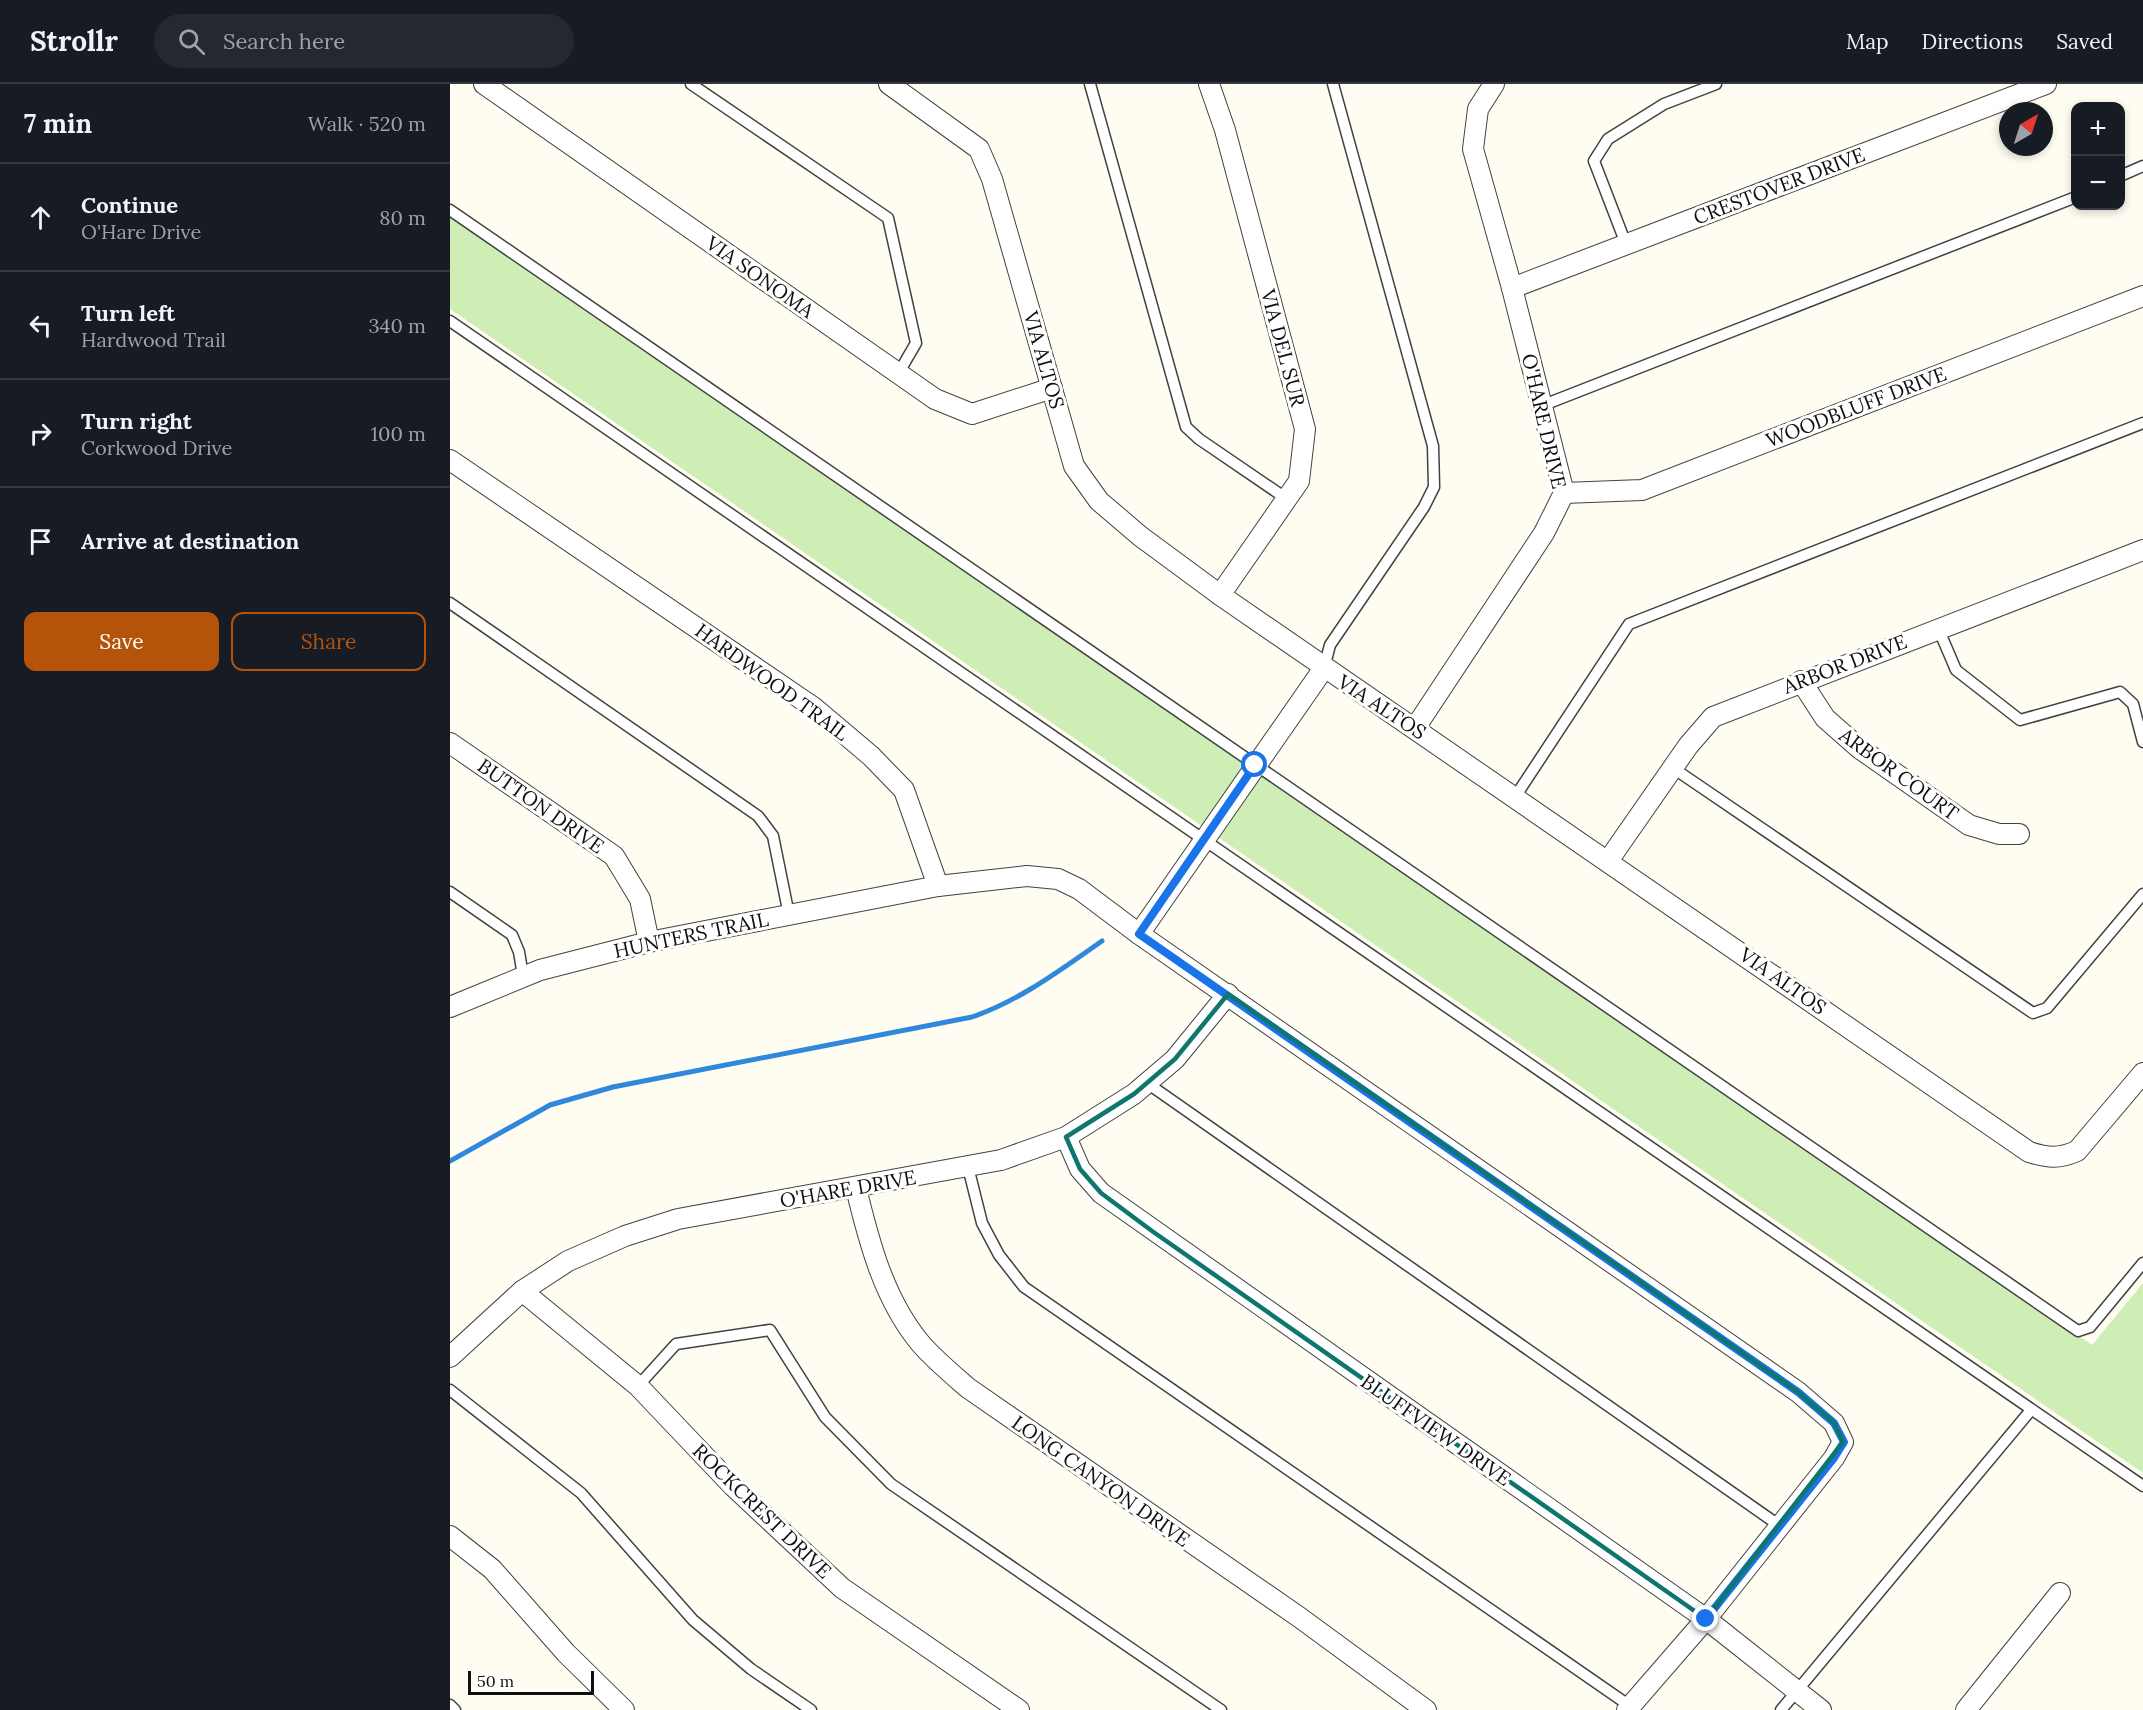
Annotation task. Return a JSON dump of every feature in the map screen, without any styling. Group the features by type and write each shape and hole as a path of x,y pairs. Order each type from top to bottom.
{"street":[{"name":"VIA SONOMA","path":"484,84 935,399 972,414 1052,388"},
{"name":"VIA ALTOS","path":"890,84 979,149 992,179 1074,466 1099,501 1140,536 1324,668 1415,728 2029,1152 2047,1158 2062,1158 2077,1152 2143,1073"},
{"name":"VIA DEL SUR","path":"1209,84 1225,130 1305,429 1299,481 1220,595"},
{"name":"O'HARE DRIVE","path":"1415,728 1544,533 1564,493 1512,288 1473,149 1478,109 1494,84"},
{"name":"CRESTOVER DRIVE","path":"1512,288 2046,84"},
{"name":"WOODBLUFF DRIVE","path":"1564,493 1642,490 2143,296"},
{"name":"HARDWOOD TRAIL","path":"450,460 813,707 871,756 904,790 938,886"},
{"name":"ARBOR DRIVE","path":"1608,861 1673,768 1713,717 2143,549"},
{"path":"1139,934 1324,668"},
{"name":"ARBOR COURT","path":"1801,681 1825,718 1859,748 1969,825 1999,834 2019,834"},
{"name":"BUTTON DRIVE","path":"450,743 614,856 640,899 649,942"},
{"path":"938,886 1027,876 1058,879 1079,889 1139,934 1798,1392 1834,1423 1844,1442 1706,1619 1628,1708"},
{"name":"HUNTERS TRAIL","path":"450,1007 523,976 649,942 938,886"},
{"name":"O'HARE DRIVE","path":"450,1357 522,1291 568,1261 625,1236 678,1219 968,1167 1033,1151 1066,1137 1134,1094 1175,1059 1228,994"},
{"name":"BLUFFVIEW DRIVE","path":"1066,1137 1080,1169 1101,1193 1706,1619 1821,1710"},
{"name":"LONG CANYON DRIVE","path":"856,1188 871,1250 905,1320 921,1344 968,1388 1289,1611 1426,1710"},
{"name":"ROCKCREST DRIVE","path":"522,1291 638,1386 734,1486 842,1588 1019,1710"},
{"path":"450,1536 492,1569 566,1653 624,1710"},
{"path":"1966,1710 2060,1593"}],"lane":[{"path":"691,84 888,218 896,244 916,343 898,374"},
{"path":"1090,84 1186,427 1199,439 1287,499"},
{"path":"1324,668 1330,645 1424,507 1434,487 1433,446 1333,84"},
{"path":"1626,244 1594,160 1608,140 1664,104 1716,84"},
{"path":"2125,174 2143,166"},
{"path":"1541,406 2071,199"},
{"path":"450,210 2078,1331 2090,1327 2143,1263"},
{"path":"450,321 2143,1486"},
{"path":"1515,797 1629,624 2143,423"},
{"path":"450,603 758,816 773,836 789,915"},
{"path":"1938,628 1956,670 2020,720 2120,692 2133,704 2143,742"},
{"path":"1673,768 2033,1012 2047,1008 2143,894"},
{"path":"450,892 512,935 519,952 523,976"},
{"path":"1147,1083 1780,1526"},
{"path":"968,1167 982,1223 999,1255 1024,1287 1628,1708"},
{"path":"638,1386 676,1344 771,1330 825,1417 891,1484 1221,1710"},
{"path":"450,1389 581,1493 693,1620 751,1669 811,1710"},
{"path":"1781,1710 2031,1410"},
{"path":"450,1704 455,1710"}],"highlighted area":[{"path":"1228,994 1798,1392 1834,1423 1843,1442 1706,1619 1152,1231 1101,1193 1080,1169 1066,1137 1134,1094 1175,1059"}],"green space":[{"path":"450,215 2092,1345 2143,1283 2143,1473 450,309"}],"waterway":[{"path":"450,1161 550,1105 613,1087 972,1017 1024,993 1102,941"}],"route":[{"path":"1255,765 1139,934 1798,1392 1834,1423 1844,1442 1834,1458 1706,1619"}]}
